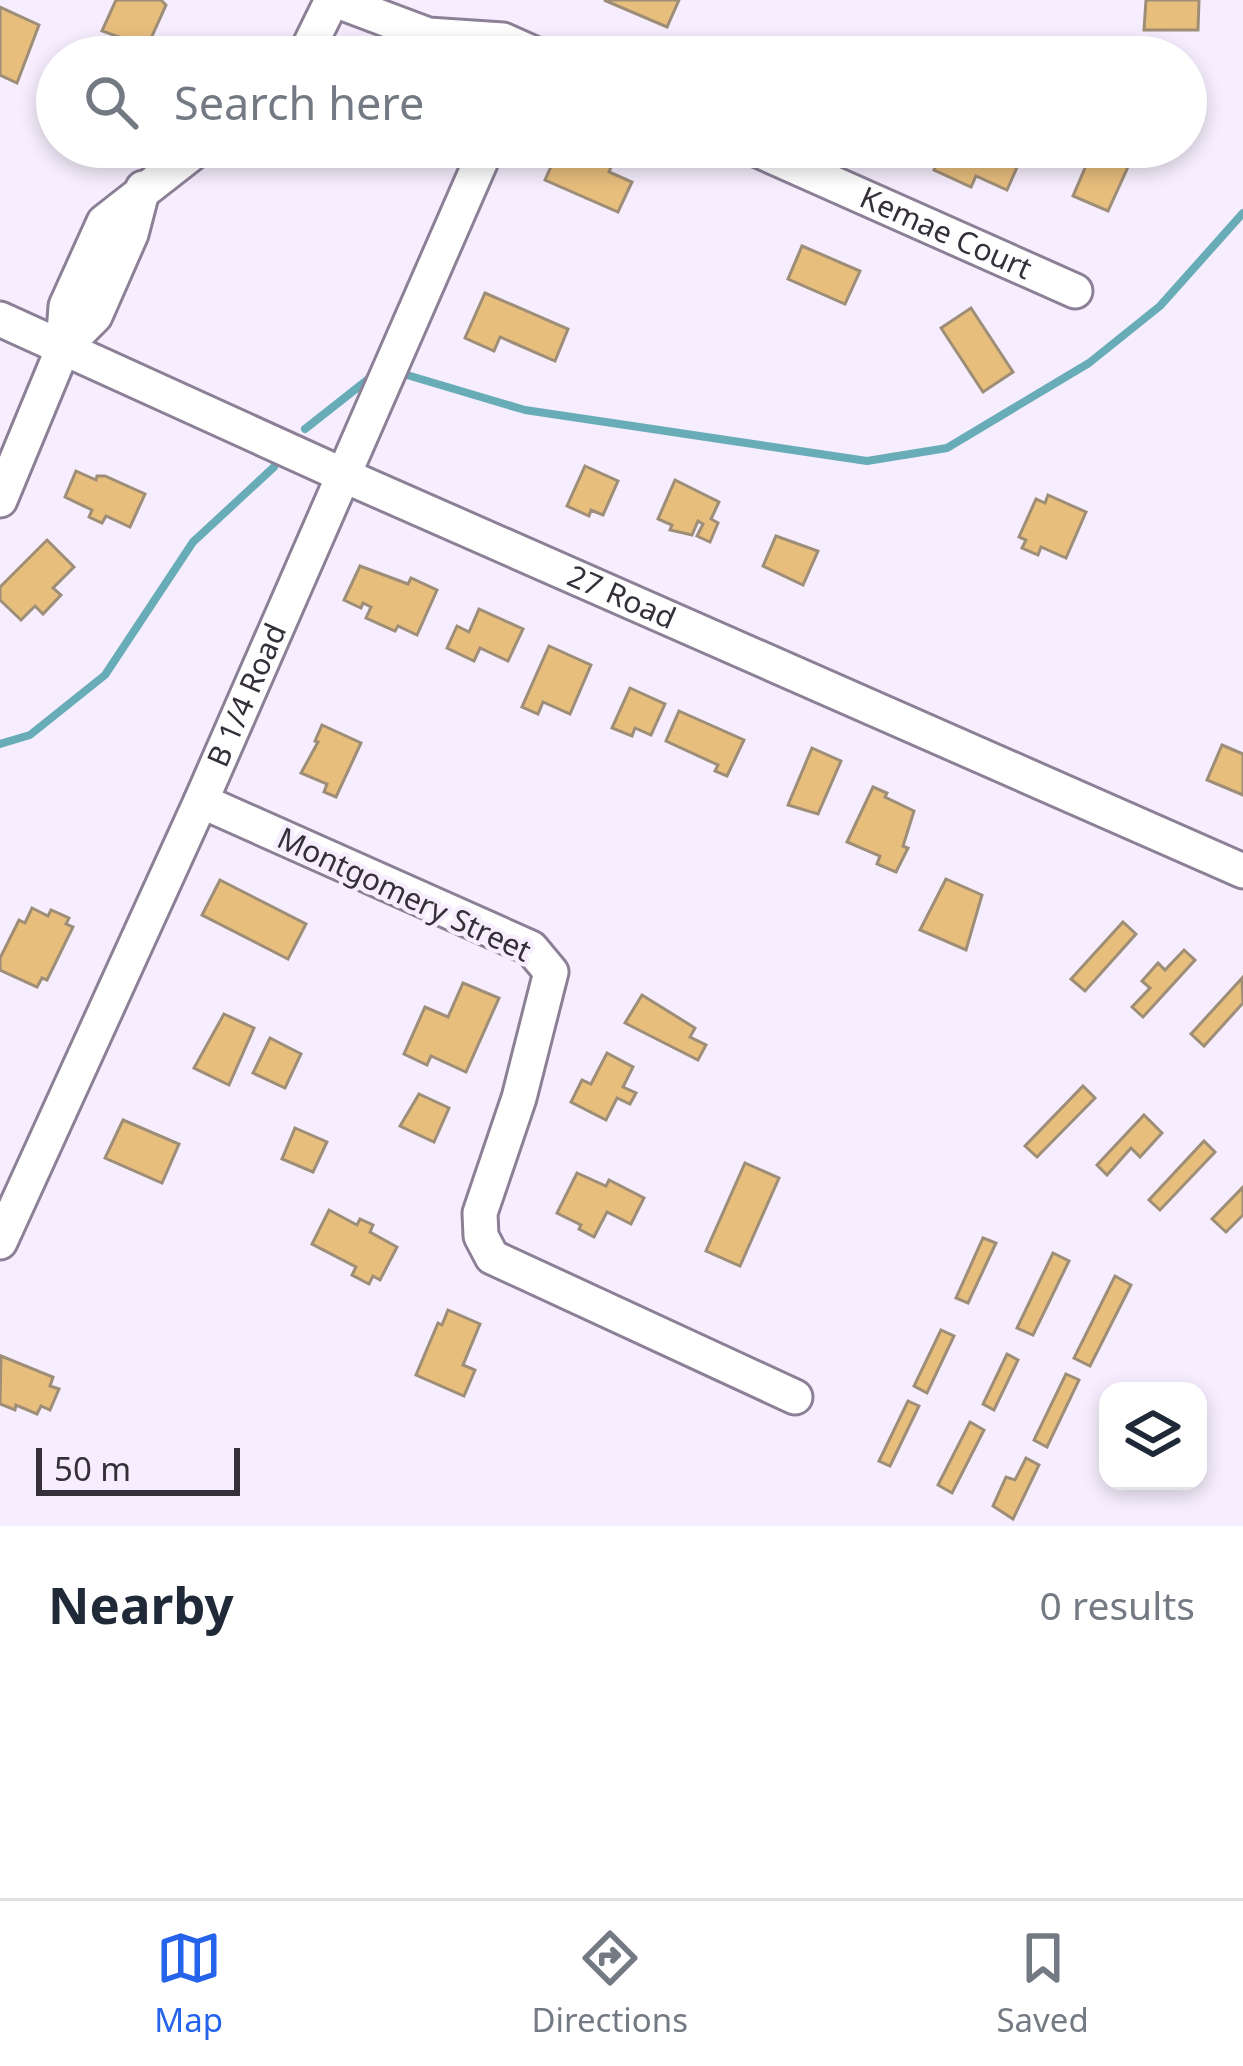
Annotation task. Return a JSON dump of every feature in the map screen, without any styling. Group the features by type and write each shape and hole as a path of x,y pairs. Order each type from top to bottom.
{"street":[{"path":"315,36 333,0 428,34 453,36"},
{"path":"0,500 63,348 66,306 104,222 171,168"},
{"name":"B 1/4 Road","path":"0,1242 201,801 478,168"},
{"name":"Kemae Court","path":"798,168 1075,291"},
{"name":"27 Road","path":"0,320 1243,871"},
{"name":"Montgomery Street","path":"201,801 530,948 551,972 519,1098 480,1213 481,1236 492,1257 795,1396"}],"building":[{"path":"116,0 161,0 166,5 152,36 102,31"},
{"path":"604,0 679,0 667,27"},
{"path":"1146,0 1199,0 1198,30 1144,30"},
{"path":"0,7 39,25 17,83 0,75"},
{"path":"550,168 611,168 609,172 632,182 618,212 545,180"},
{"path":"1017,168 1007,190 976,176 971,187 934,170"},
{"path":"1085,168 1127,168 1108,211 1073,196"},
{"path":"802,246 860,271 845,304 788,279"},
{"path":"485,293 568,329 555,361 500,337 494,351 465,338"},
{"path":"971,308 1013,372 983,392 941,328"},
{"path":"585,466 618,481 603,515 591,510 589,516 567,506"},
{"path":"76,471 96,480 105,476 145,494 130,527 106,516 102,523 89,517 92,510 65,497"},
{"path":"675,480 719,502 711,519 718,523 710,542 697,536 703,524 698,521 692,535 670,530 672,525 658,519"},
{"path":"1048,495 1086,512 1066,558 1041,547 1038,555 1022,548 1026,540 1019,537 1036,499 1045,503"},
{"path":"776,536 818,551 803,585 763,566"},
{"path":"47,540 74,567 53,588 61,595 43,614 35,606 21,620 0,600 0,587"},
{"path":"360,566 408,584 411,578 437,590 417,635 366,618 371,607 344,600"},
{"path":"479,609 523,629 508,661 480,648 474,661 447,648 457,626 469,632"},
{"path":"549,646 591,665 570,714 543,702 538,714 522,707"},
{"path":"630,688 665,704 651,735 635,728 632,736 612,728"},
{"path":"679,711 744,740 727,776 715,771 718,765 666,741"},
{"path":"322,725 361,743 336,797 324,792 327,784 301,773"},
{"path":"1222,745 1243,754 1243,795 1207,780"},
{"path":"812,748 841,761 818,814 788,805"},
{"path":"873,787 914,811 903,846 908,848 896,872 877,864 880,856 847,842"},
{"path":"946,879 982,895 966,950 920,930"},
{"path":"220,880 306,924 288,959 202,915"},
{"path":"32,908 69,918 66,924 73,927 47,980 42,978 37,987 0,970 0,958 19,920 25,923"},
{"path":"1123,922 1136,934 1085,991 1071,979"},
{"path":"1184,950 1195,960 1143,1017 1132,1007 1150,988 1142,981 1158,963 1165,970"},
{"path":"1242,978 1243,1003 1204,1046 1191,1034"},
{"path":"463,983 499,998 466,1072 431,1056 427,1065 404,1054 425,1007 448,1017"},
{"path":"642,995 695,1028 690,1037 706,1045 698,1060 625,1023"},
{"path":"224,1014 254,1028 229,1085 194,1068"},
{"path":"270,1038 301,1054 285,1088 253,1073"},
{"path":"607,1053 633,1067 623,1087 636,1093 630,1104 617,1098 606,1120 571,1102 582,1080 591,1084"},
{"path":"1083,1086 1095,1098 1037,1157 1025,1146"},
{"path":"419,1094 449,1108 434,1142 400,1126"},
{"path":"1144,1115 1162,1133 1140,1157 1131,1148 1107,1175 1097,1165"},
{"path":"123,1120 179,1144 162,1183 105,1158"},
{"path":"295,1128 327,1142 313,1172 282,1159"},
{"path":"1204,1141 1215,1152 1160,1210 1149,1200"},
{"path":"745,1163 779,1178 740,1266 706,1251"},
{"path":"577,1173 606,1186 609,1180 644,1198 631,1224 607,1212 594,1237 557,1213"},
{"path":"1243,1187 1243,1215 1226,1232 1212,1219"},
{"path":"329,1210 357,1225 360,1219 373,1225 370,1232 397,1247 380,1280 373,1276 369,1284 352,1275 356,1267 312,1244"},
{"path":"983,1238 996,1243 968,1303 956,1298"},
{"path":"1053,1253 1069,1261 1033,1335 1017,1328"},
{"path":"1115,1276 1131,1285 1090,1366 1074,1358"},
{"path":"448,1310 480,1324 463,1365 475,1370 464,1396 416,1375"},
{"path":"941,1330 954,1336 927,1393 914,1386"},
{"path":"1007,1354 1018,1360 994,1410 983,1404"},
{"path":"1,1356 53,1377 50,1386 59,1389 50,1410 41,1406 37,1414 0,1404"},
{"path":"1066,1374 1079,1380 1047,1447 1034,1440"},
{"path":"908,1401 919,1406 890,1466 879,1461"},
{"path":"970,1422 984,1430 952,1493 938,1485"},
{"path":"1026,1458 1039,1465 1013,1519 993,1506 1006,1477 1015,1480"}],"waterway":[{"path":"407,375 525,410 867,461 947,448 1089,363 1160,306 1243,213"},
{"path":"305,429 371,377"},
{"path":"0,744 30,735 105,675 193,542 274,467"}]}
